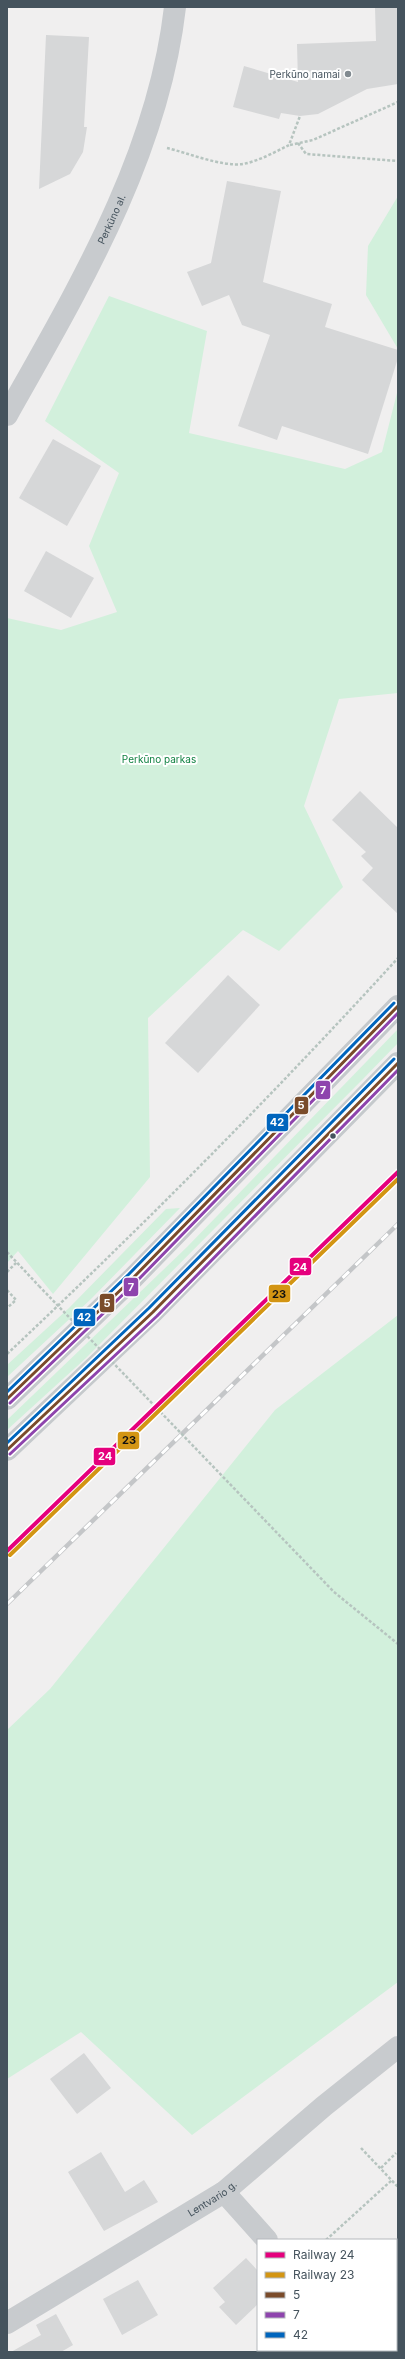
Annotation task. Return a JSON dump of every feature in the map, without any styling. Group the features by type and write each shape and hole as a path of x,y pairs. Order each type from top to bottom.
{"main road":[{"path":"7,1399 133,1278 398,1006"},
{"path":"7,1450 158,1307 398,1063"}],"street":[{"name":"Perkūno al.","path":"7,415 91,261 120,201 154,112 171,39 175,7"},
{"name":"Lentvario g.","path":"7,2323 224,2192 324,2106 398,2047"},
{"path":"224,2192 266,2239"}],"path":[{"path":"143,142 222,162 243,164 268,156 289,145 313,140 398,102"},
{"path":"289,145 300,116"},
{"path":"298,143 306,154 398,161"},
{"path":"7,1354 64,1300 317,1047 398,958"},
{"path":"7,1252 334,1592 398,1644"},
{"path":"7,1272 17,1262"},
{"path":"7,1290 16,1300 7,1308"},
{"path":"361,2148 398,2187"},
{"path":"381,2168 396,2153"},
{"path":"327,2239 392,2180"}],"green space":[{"path":"398,196 398,349 366,295 368,246"},
{"name":"Perkūno parkas","path":"109,296 207,331 189,433 345,469 382,452 398,389 398,693 339,699 304,806 343,887 279,951 243,930 148,1018 150,1177 53,1294 18,1251 7,1263 7,618 61,630 117,612 89,546 119,473 45,421"},
{"path":"398,1029 398,1043 364,1078 86,1358 7,1430 7,1420 187,1247"},
{"path":"180,1208 91,1299 7,1377 7,1365 69,1308 166,1209"},
{"path":"398,1315 398,1982 192,2135 81,2032 7,2079 7,1730 50,1689 275,1410"}],"building":[{"name":"Perkūno namai","path":"375,8 398,8 398,84 367,89 318,114 300,116 281,113 279,119 233,107 244,66 298,82 297,44 376,41"},
{"path":"46,35 89,37 84,127 87,127 83,152 70,174 39,189"},
{"path":"227,181 281,191 263,282 332,304 325,327 398,350 398,358 368,454 282,426 277,440 238,426 270,335 242,325 229,295 202,306 187,272 211,263"},
{"path":"53,439 101,466 67,526 19,498"},
{"path":"46,551 94,578 71,618 24,591"},
{"path":"360,791 398,828 398,914 362,880 373,868 361,856 366,852 332,820"},
{"path":"228,975 260,1005 198,1073 165,1043"},
{"path":"84,2053 111,2088 77,2114 50,2079"},
{"path":"101,2152 125,2192 144,2180 158,2202 104,2231 68,2172"},
{"path":"246,2258 257,2270 257,2305 236,2325 219,2307 225,2302 213,2288"},
{"path":"138,2280 158,2315 122,2335 103,2299"},
{"path":"56,2314 73,2345 61,2352 11,2352 41,2335 36,2325"}],"railway":[{"path":"7,1604 398,1224"}],"rail line":[{"name":"24","path":"7,1551 398,1172"},
{"name":"23","path":"10,1555 398,1179"}],"transit line":[{"name":"42","path":"7,1392 129,1274 394,1003"},
{"name":"5","path":"7,1399 133,1278 398,1006"},
{"name":"7","path":"10,1403 137,1281 398,1013"},
{"name":"42","path":"7,1443 149,1308 394,1059"},
{"name":"5","path":"7,1450 153,1312 398,1063"},
{"name":"7","path":"10,1454 157,1316 398,1070"}],"place":[{"name":"Perkūno namai","path":"348,74"}]}
